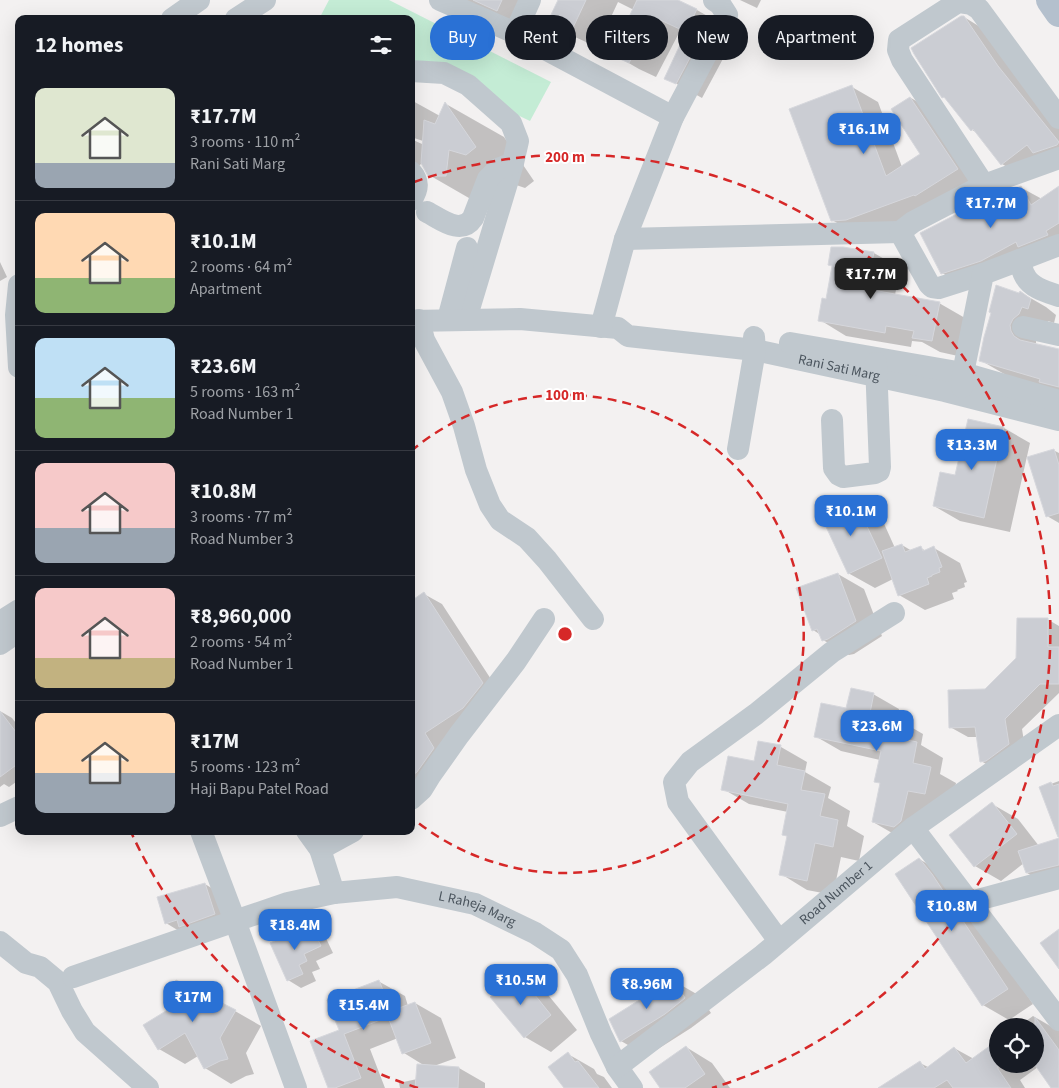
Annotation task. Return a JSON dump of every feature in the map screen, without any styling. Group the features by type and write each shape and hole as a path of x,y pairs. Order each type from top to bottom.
{"main road":[{"path":"1050,0 1059,14"}],"street":[{"path":"178,15 200,0"},
{"path":"242,15 265,0"},
{"path":"440,0 505,29"},
{"path":"523,15 530,0"},
{"path":"609,327 625,239 674,117 727,15 720,4 714,0"},
{"path":"984,185 902,60 898,50 899,40 958,2 974,2 1059,118"},
{"path":"566,60 674,117"},
{"path":"415,71 444,73 468,85 511,123 518,141 513,163 457,319"},
{"path":"625,239 900,232 913,222 984,185 1059,158"},
{"path":"415,178 417,187 415,194 419,206 456,226 463,227 469,224 473,218 488,179 498,170 513,163"},
{"path":"900,232 929,284 932,287 939,288 983,274 1059,245"},
{"path":"457,319 467,248"},
{"path":"1020,260 1024,275 1029,282 1040,289 1059,296"},
{"path":"962,395 963,373 983,274"},
{"name":"Rani Sati Marg","path":"415,320 520,319 609,327 632,321 876,367 963,373 1059,401"},
{"path":"415,320 452,392 476,470 490,506 500,520 528,538 541,552 593,619"},
{"path":"1023,327 1059,335"},
{"path":"738,449 754,344"},
{"path":"832,420 834,468 836,472 843,477 879,471 876,367"},
{"name":"Rani Sati Marg","path":"876,367 962,395 1059,420"},
{"path":"779,941 678,802 674,782 690,762 756,714 832,652 894,613"},
{"path":"5,634 15,617"},
{"path":"415,795 422,789 459,735 516,661 544,619"},
{"name":"Road Number 1","path":"617,1067 763,955 913,828 1059,726"},
{"path":"0,816 15,809"},
{"path":"913,828 1058,1015"},
{"path":"203,835 296,1088"},
{"path":"334,892 314,840 336,835"},
{"path":"970,902 1059,878"},
{"name":"L Raheja Marg","path":"73,977 235,920 288,904 334,892 397,887 475,904 534,933 561,950 577,975 601,1034 617,1067 632,1088"},
{"path":"0,942 26,963 40,967 58,982 85,1032 148,1088"}],"green space":[{"path":"329,0 389,0 430,21 430,60 495,60 495,54 551,82 530,121 415,66 415,15 321,15"}],"building":[{"path":"473,0 502,0 497,11"},
{"path":"558,0 586,0 576,21 576,15 551,15"},
{"path":"637,0 678,0 697,9 694,15 678,15 678,28 668,24 668,15 630,15"},
{"path":"961,16 964,16 998,66 1059,142 1057,145 1033,153 1027,145 1001,165 973,129 971,131 944,97 942,98 911,48"},
{"path":"678,49 678,60 689,60 676,84 664,79"},
{"path":"852,85 886,176 920,154 891,109 910,97 958,169 915,196 846,220 831,221 789,109"},
{"path":"445,102 476,147 466,155 449,150 446,176 428,176 421,163 424,120 435,124"},
{"path":"1021,186 1031,205 1059,186 1059,223 1046,231 1048,235 1018,247 1016,242 981,261 941,274 920,233 984,200 987,204"},
{"path":"831,247 874,252 867,289 940,302 932,341 912,338 914,331 886,326 885,333 818,321 822,298 826,299 832,266 828,265"},
{"path":"996,285 1019,293 1020,291 1031,299 1028,309 1022,307 1019,314 1013,319 1010,325 1011,331 1020,340 1059,349 1059,387 1039,382 1040,379 979,361"},
{"path":"968,419 1004,427 984,518 933,506 940,472 955,475"},
{"path":"1054,449 1059,465 1059,513 1046,517 1027,457"},
{"path":"855,501 882,558 848,574 821,516"},
{"path":"902,544 905,552 921,546 923,551 934,546 942,567 939,568 940,572 927,578 929,584 898,596 882,551"},
{"path":"838,573 856,621 822,641 817,629 812,631 796,588"},
{"path":"424,592 483,683 463,708 425,733 434,748 415,773 415,598"},
{"path":"1017,618 1048,618 1048,647 1059,647 1059,684 1040,684 1005,719 1009,744 986,761 980,762 975,727 949,728 948,690 985,689 1016,658"},
{"path":"851,688 874,693 870,713 898,718 894,737 917,742 913,763 931,767 925,794 908,791 901,821 894,827 872,822 880,783 874,782 881,751 814,737 821,703 846,708"},
{"path":"0,711 15,731 15,766 0,777"},
{"path":"758,741 781,745 777,765 805,771 801,790 825,794 820,816 838,820 833,847 815,843 807,881 779,875 787,836 782,835 788,804 721,790 728,756 754,761"},
{"path":"1051,782 1053,786 1059,784 1059,837 1039,787"},
{"path":"992,802 1017,834 974,867 949,835"},
{"path":"1059,838 1059,865 1026,873 1018,851"},
{"path":"919,858 932,874 1008,989 982,1006 895,874"},
{"path":"205,883 215,914 179,927 177,920 165,924 157,897"},
{"path":"311,925 321,946 304,954 307,961 299,965 303,974 287,981 270,943"},
{"path":"1059,929 1059,969 1040,943"},
{"path":"518,974 551,1015 524,1038 490,997"},
{"path":"673,979 685,998 665,1014 620,1042 609,1019"},
{"path":"176,980 236,1010 220,1038 228,1059 204,1069 185,1033 158,1050 143,1025 174,1006 165,1002"},
{"path":"379,980 391,1011 415,1002 431,1043 402,1054 388,1017 344,1034 361,1078 335,1088 328,1088 310,1041 339,1030 327,1000"},
{"path":"1044,1029 1059,1050 1059,1088 1051,1088 1041,1073 1044,1073"},
{"path":"686,1046 705,1074 685,1088 660,1088 649,1072"},
{"path":"989,1046 989,1073 1001,1073 1011,1088 953,1088 947,1080 934,1088 878,1088 920,1061 925,1069 954,1047 966,1063"},
{"path":"568,1052 575,1062 578,1061 599,1088 564,1088 548,1067"},
{"path":"417,1064 459,1067 458,1088 415,1088"}]}
